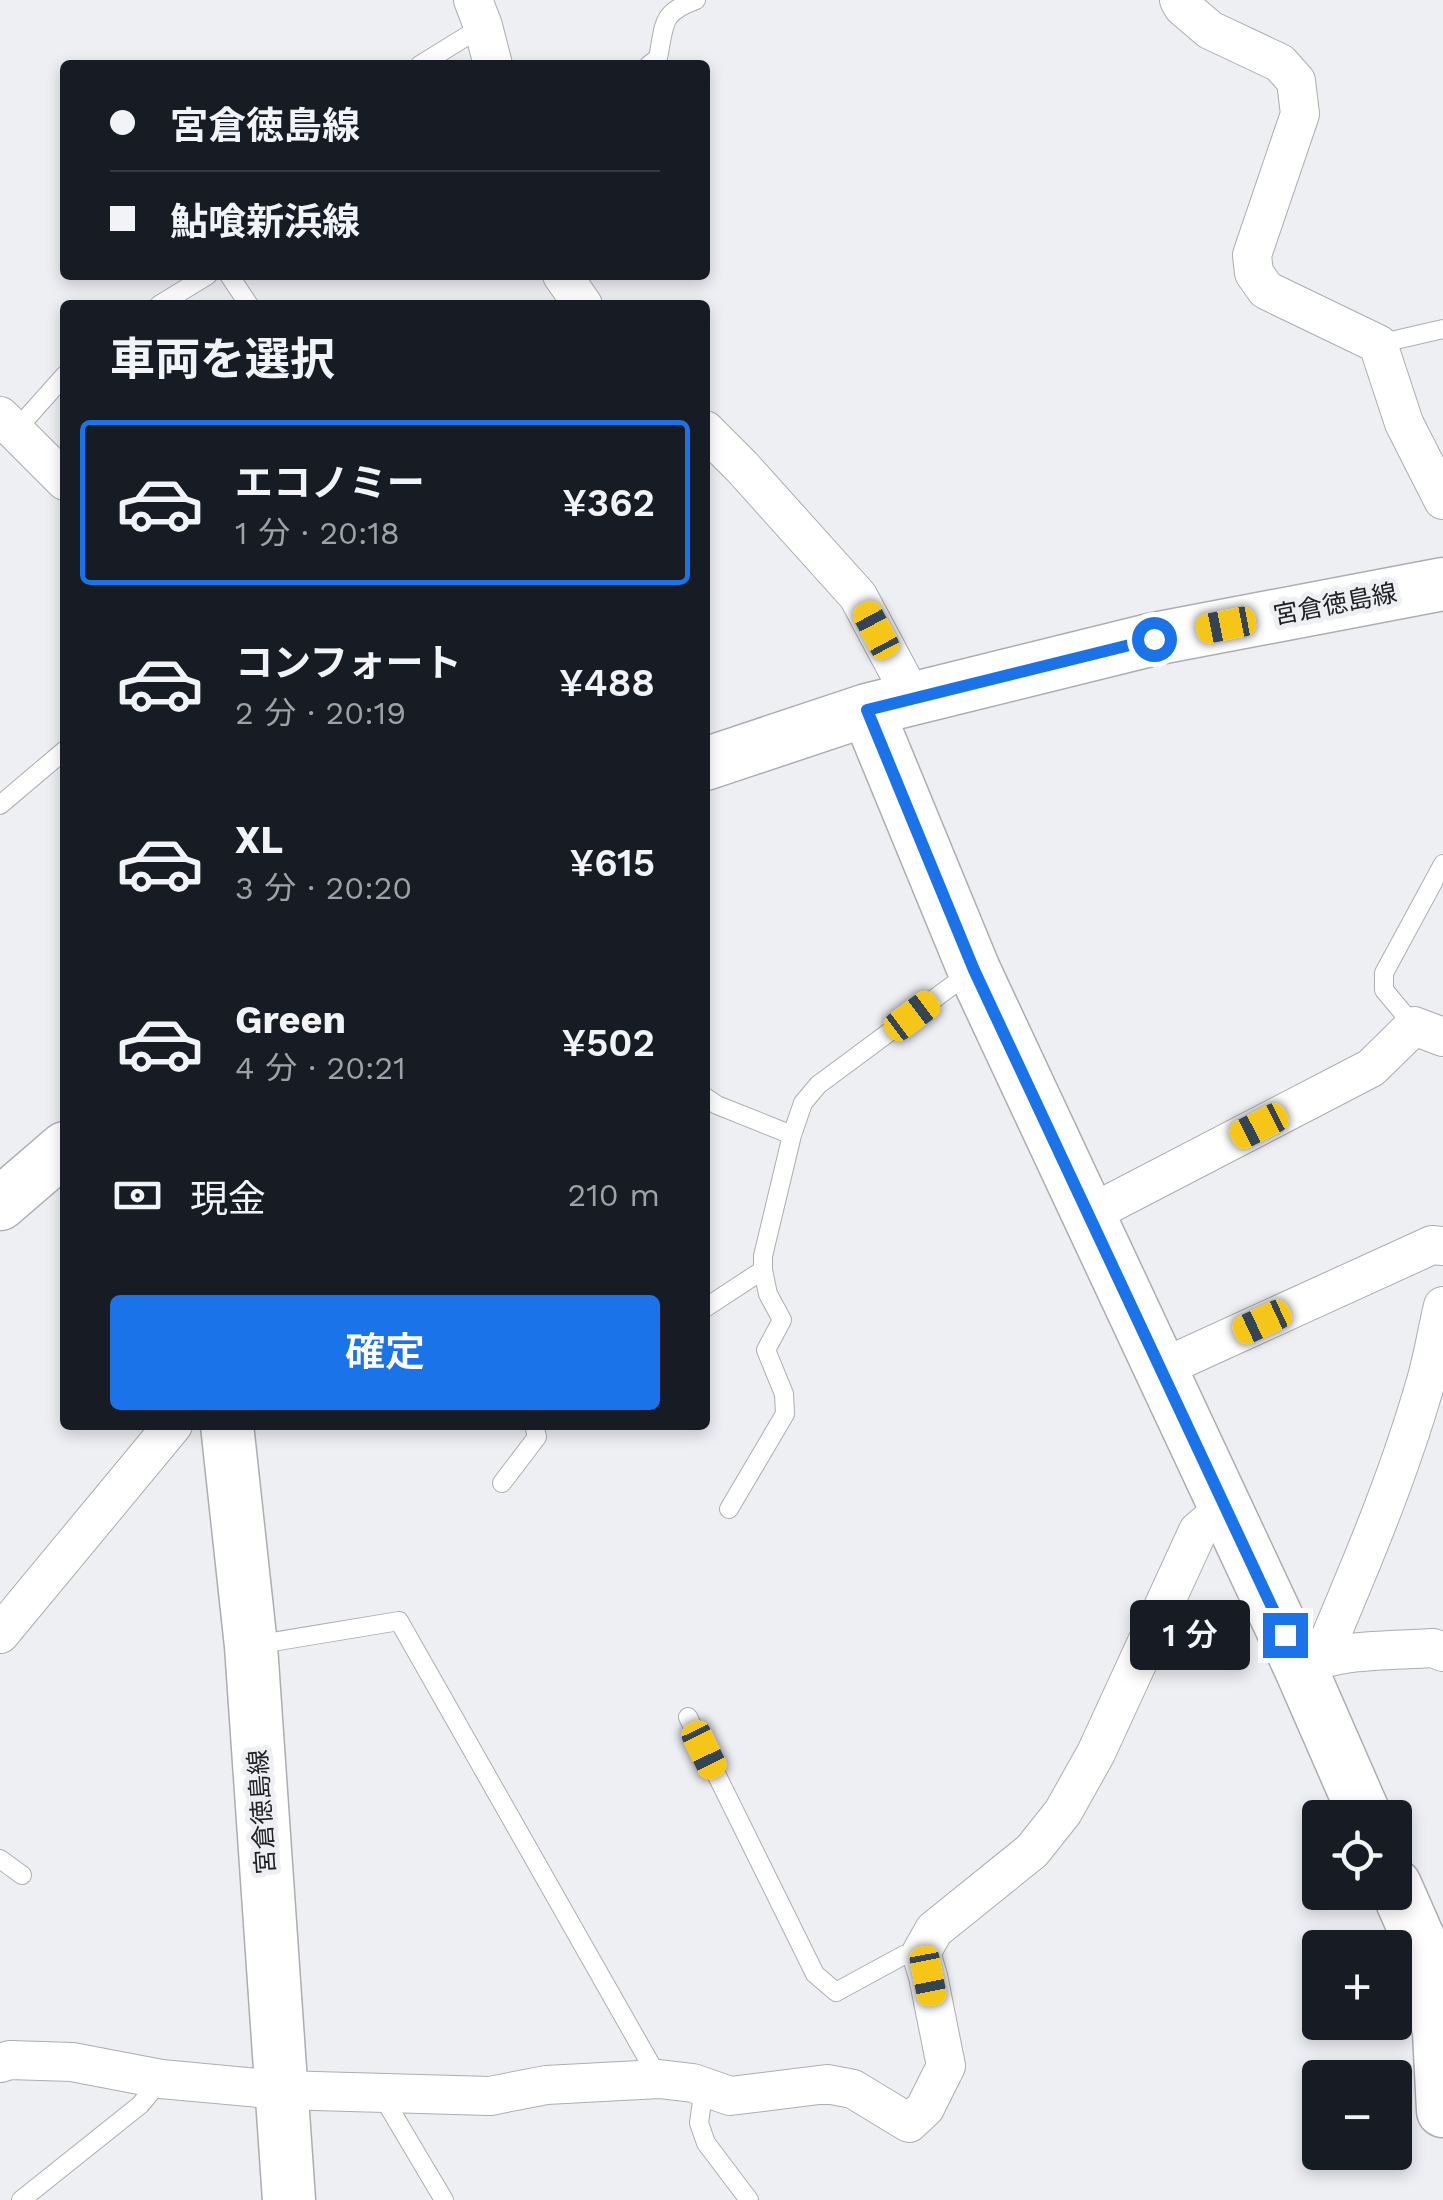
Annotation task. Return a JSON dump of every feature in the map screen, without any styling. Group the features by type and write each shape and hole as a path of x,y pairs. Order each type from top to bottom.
{"main road":[{"name":"宮倉徳島線","path":"710,762 890,705 1154,639 1443,584"},
{"path":"890,705 974,970 1225,1508 1311,1662 1360,1800"},
{"path":"0,1204 60,1152"},
{"name":"宮倉徳島線","path":"228,1430 251,1646 289,2200"},
{"path":"1406,1910 1420,1944 1439,2032 1443,2111"}],"street":[{"path":"1179,0 1210,30 1280,64 1296,81 1300,114 1252,255 1254,273 1266,290 1378,344 1404,423 1443,500"},
{"path":"478,13 492,60"},
{"path":"8,423 60,477"},
{"path":"710,435 858,596 890,705"},
{"path":"1088,1215 1371,1068 1429,1031"},
{"path":"1160,1369 1432,1245 1443,1246"},
{"path":"1311,1662 1372,1539 1434,1381 1443,1306"},
{"path":"0,1634 168,1430"},
{"path":"0,2063 72,2062 161,2079 280,2090 490,2096 546,2085 659,2080 693,2082 730,2096 827,2084 853,2089 909,2123 925,2108 946,2066 921,1953 934,1930 1032,1851 1063,1812 1096,1753 1198,1531 1225,1508"},
{"path":"1311,1662 1434,1648 1443,1652"}],"lane":[{"path":"655,60 666,17 678,6 696,0"},
{"path":"426,60 478,13"},
{"path":"167,300 200,280"},
{"path":"1378,344 1443,329"},
{"path":"8,423 60,379"},
{"path":"0,805 60,754"},
{"path":"1429,1031 1384,990 1384,973 1443,864"},
{"path":"729,1509 785,1414 784,1394 766,1350 782,1320 768,1294 763,1256 803,1103 818,1084 974,970"},
{"path":"710,1100 792,1135"},
{"path":"710,1305 763,1270"},
{"path":"502,1482 537,1436 535,1430"},
{"path":"251,1646 400,1621 659,2080"},
{"path":"688,1717 815,1974 836,1992 904,1955 921,1953"},
{"path":"0,1859 22,1876"},
{"path":"20,2200 140,2105 161,2079"},
{"path":"704,2086 698,2122 706,2144 750,2200"},
{"path":"380,2093 444,2200"}],"route":[{"path":"1154,639 867,710 974,970 1285,1635"}]}
